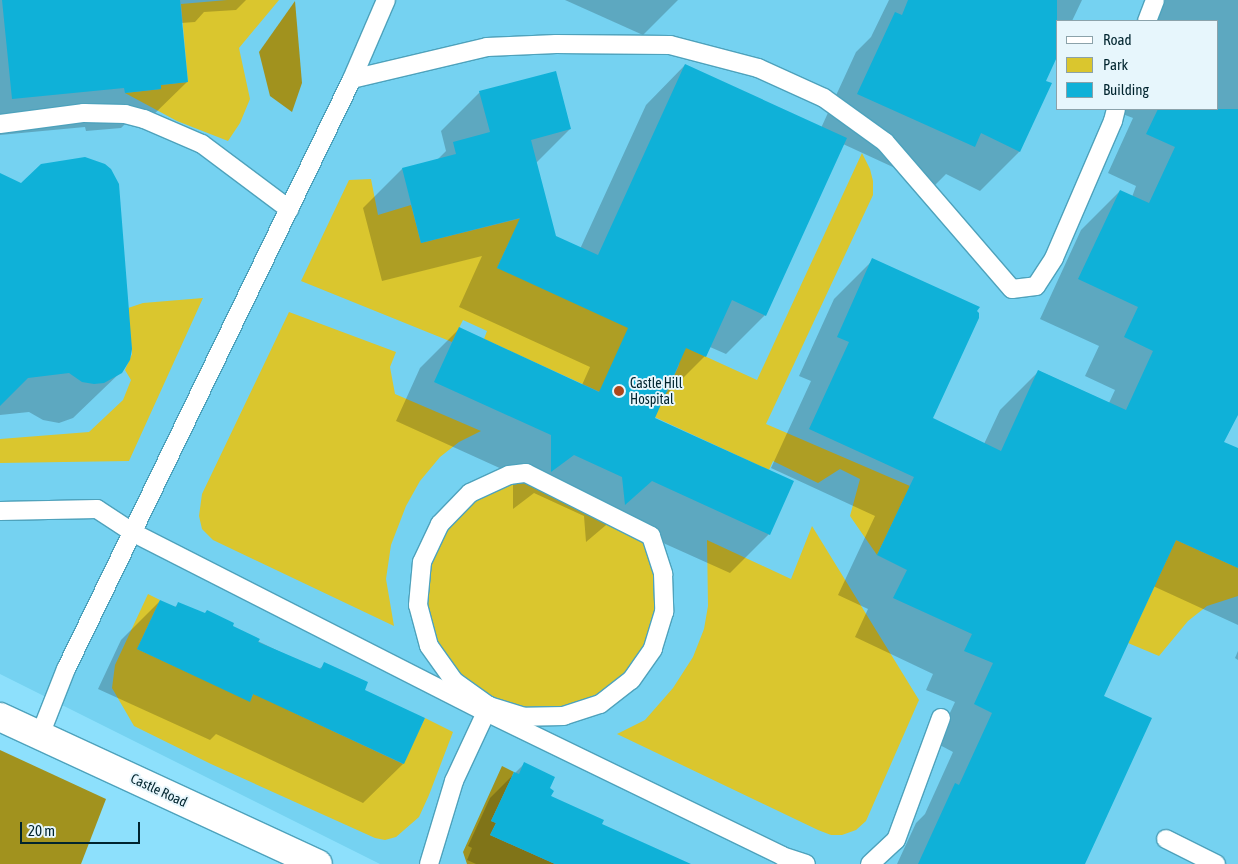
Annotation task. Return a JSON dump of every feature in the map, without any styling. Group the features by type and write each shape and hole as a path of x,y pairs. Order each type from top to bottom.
{"street":[{"name":"Castle Road","path":"0,717 318,864"}],"lane":[{"path":"40,735 66,669 352,79 386,0"},
{"path":"1147,20 1155,0"},
{"path":"352,79 487,47 556,44 670,45 758,68 824,98 885,142 1012,289 1036,286 1054,258 1116,110"},
{"path":"0,124 84,113 125,114 144,119 202,144 289,210"},
{"path":"526,473 651,536 663,574 664,612 653,649 631,680 600,704 564,716 525,717 488,709 454,681 429,646 418,605 422,562 440,524 470,493 509,475 526,473"},
{"path":"0,511 97,509 132,532 782,856 806,864"},
{"path":"429,864 454,782 488,709"},
{"path":"870,864 896,840 941,718"},
{"path":"1166,840 1216,864"}],"shaded area":[{"name":"Castle Hill Hospital","path":"0,0 1238,0 1238,864 380,864 0,674"},
{"path":"295,1 302,83 292,112 270,96 259,52"},
{"path":"0,750 106,799 81,864 0,864"},
{"path":"502,766 514,772 491,821 496,823 490,835 555,864 467,864 463,852"}],"green space":[{"path":"227,0 279,0 239,48 250,99 240,123 228,141 177,121 125,93 161,89 161,85 188,82 181,4"},
{"path":"862,153 870,169 873,181 873,195 766,424 910,486 877,555 850,516 860,479 840,469 818,483 773,461 769,470 633,407 667,392 679,365 676,343 757,380"},
{"path":"371,179 378,215 411,205 421,243 522,218 517,245 509,242 497,268 646,318 622,402 484,339 487,331 463,320 452,342 301,281 349,180"},
{"path":"203,298 129,461 0,463 0,439 89,432 123,400 131,380 125,370 132,354 128,308 143,303"},
{"path":"289,312 396,352 390,367 395,394 481,431 459,442 440,457 420,481 406,506 391,545 386,579 394,626 213,540 202,529 199,516 202,494"},
{"path":"509,475 651,536 664,612 631,680 564,716 489,706 429,646 422,562 440,524"},
{"path":"812,526 919,700 866,821 856,830 842,835 831,835 818,830 617,734 645,720 673,688 693,657 704,629 708,606 707,540 791,579"},
{"path":"1176,540 1238,568 1238,596 1207,606 1188,621 1159,656 1128,643"},
{"path":"148,594 160,600 137,649 250,701 273,652 288,710 403,764 425,718 453,732 419,817 396,837 385,840 375,838 211,764 134,726 112,688 115,665"}],"building":[{"path":"2,0 180,0 188,82 161,85 161,89 125,93 124,88 12,99"},
{"path":"908,0 1057,0 1056,59 1046,81 1052,83 1020,152 981,133 975,147 857,94 895,12 902,15"},
{"path":"685,64 847,138 766,316 732,300 706,357 686,348 655,418 794,481 770,535 652,481 625,505 622,477 574,455 551,472 551,435 434,382 459,327 599,392 628,328 497,268 520,218 421,243 402,168 456,154 453,142 490,132 479,91 556,71 571,129 531,140 556,236 598,255"},
{"path":"1238,109 1238,415 1224,442 1238,448 1238,568 1176,540 1104,696 1152,718 1085,864 918,864 955,783 959,785 992,713 974,704 993,663 964,651 972,634 893,598 907,570 877,555 914,477 809,429 849,342 837,337 872,258 980,307 977,311 979,318 933,418 1001,451 1038,370 1126,410 1153,351 1124,337 1138,307 1078,279 1120,190 1149,203 1175,147 1146,134 1158,110"},
{"path":"85,157 105,164 111,169 119,184 132,349 130,360 122,373 104,383 82,382 69,373 28,378 0,406 0,173 21,183 41,164"},
{"path":"160,600 176,607 178,602 205,613 207,610 234,623 233,626 260,639 258,642 321,669 324,662 368,682 365,690 425,718 404,764 253,694 250,702 137,649"},
{"path":"524,762 555,777 550,788 554,791 551,796 604,820 602,824 691,864 555,864 490,835 496,823 491,821 514,772 519,774"}],"place":[{"name":"Castle Hill Hospital","path":"619,391"}]}
